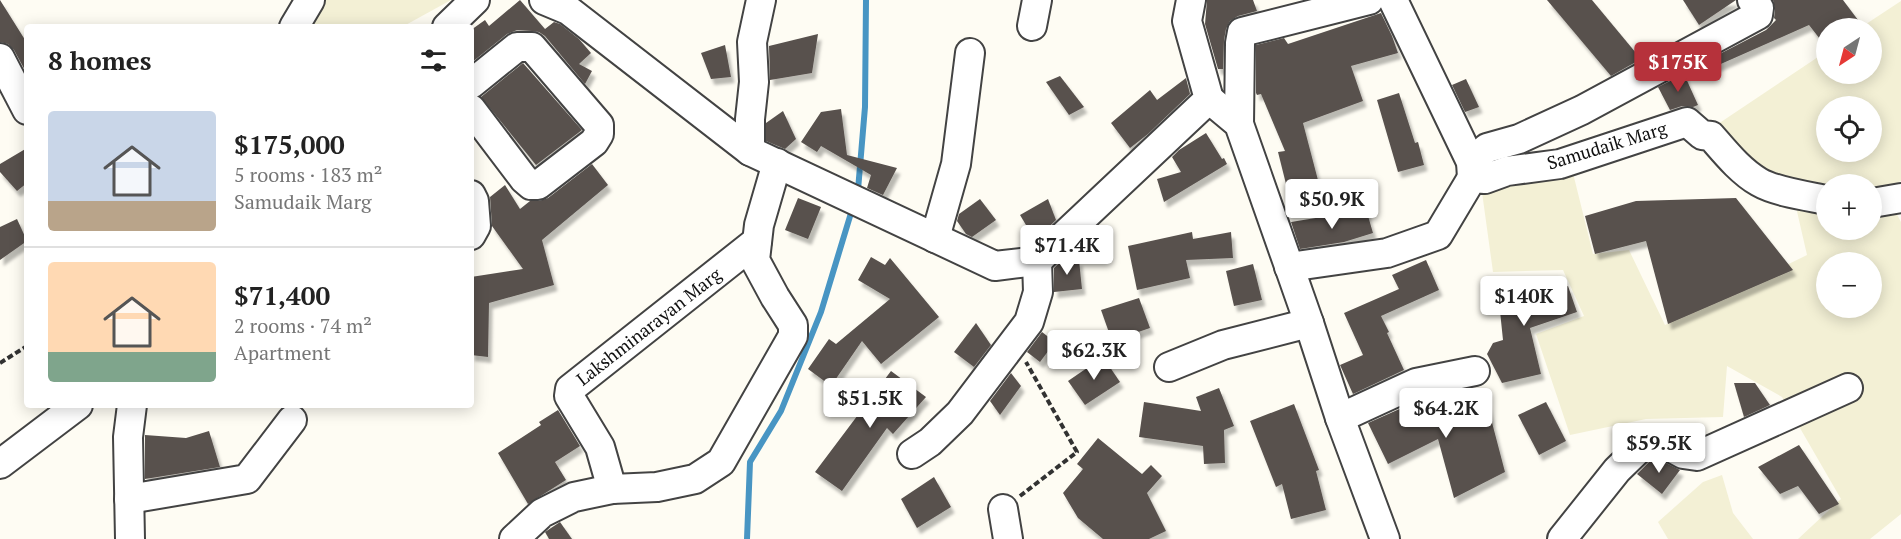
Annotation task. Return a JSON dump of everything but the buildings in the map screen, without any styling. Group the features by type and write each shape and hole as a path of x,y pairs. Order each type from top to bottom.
{"street":[{"path":"296,24 310,0"},
{"path":"450,24 475,0"},
{"path":"544,0 568,10 750,151 995,266 1036,261 1209,99"},
{"path":"750,151 750,118 754,82 752,42 761,0"},
{"path":"1191,0 1187,21 1209,99 1239,124"},
{"path":"1369,0 1242,32 1239,124 1340,418 1385,539"},
{"path":"1393,0 1472,170"},
{"path":"1289,267 1387,253 1438,235 1472,170 1487,148 1519,139 1582,110 1758,15 1759,8 1752,0"},
{"path":"474,82 517,47 532,47 599,125 599,134 594,142 538,185 531,184 524,179 474,113"},
{"path":"936,238 956,165 970,53"},
{"path":"0,58 24,104"},
{"name":"Samudaik Marg","path":"1472,170 1485,179 1507,171 1560,164 1687,122 1702,135 1712,136 1734,162 1759,182 1795,194 1816,198"},
{"path":"514,539 542,513 574,497 612,489 657,487 695,479 722,462 793,336 794,325 775,297 755,260 759,225 777,164"},
{"path":"1882,201 1901,198"},
{"path":"474,201 476,226 474,230"},
{"name":"Lakshminarayan Marg","path":"612,489 600,447 569,396 570,389 757,241"},
{"path":"912,454 930,442 960,413 1029,322 1038,292 1036,261"},
{"path":"1168,367 1223,345 1309,323"},
{"path":"1340,418 1416,383 1475,371"},
{"path":"1562,539 1617,470 1649,439 1655,439 1683,454 1697,456 1848,388"},
{"path":"0,464 74,408"},
{"path":"130,539 128,437 132,408"},
{"path":"129,500 247,479 292,420"},
{"path":"1003,509 1008,539"}],"path":[{"path":"1003,509 1077,452 1014,343"},
{"path":"0,363 24,348"}],"shaded area":[{"path":"290,0 451,0 407,24 311,24"},
{"path":"1901,1 1901,181 1882,188 1882,174 1816,174 1816,184 1807,183 1775,174 1751,160 1712,128 1816,58 1816,84 1882,84 1882,18 1875,18"},
{"path":"1571,165 1593,254 1629,250 1665,325 1807,255 1796,207 1816,207 1816,240 1882,240 1882,207 1893,207 1901,222 1901,514 1870,539 1798,539 1841,499 1782,397 1727,366 1723,417 1646,419 1570,435 1536,334 1584,316 1563,270 1493,272 1481,185"},
{"path":"1722,475 1733,513 1753,539 1668,539 1658,522 1703,482"}],"waterway":[{"path":"858,190 865,107 866,0"},
{"path":"747,539 750,462 781,411 821,312 851,213"}]}
